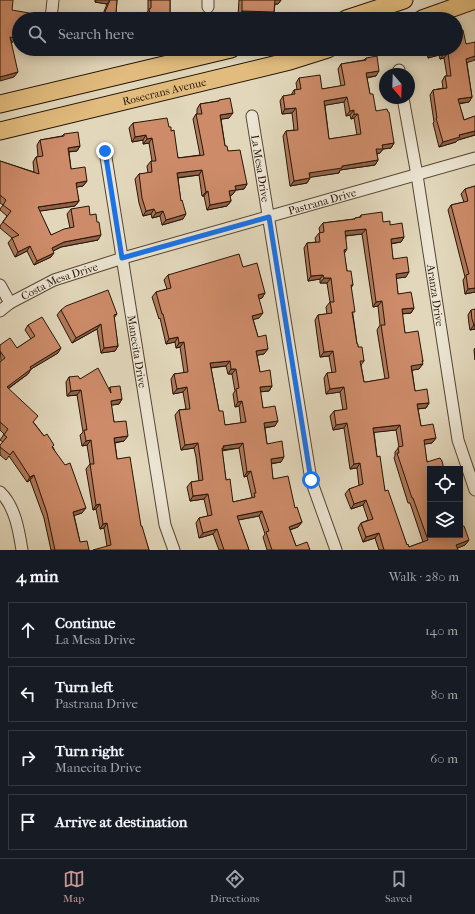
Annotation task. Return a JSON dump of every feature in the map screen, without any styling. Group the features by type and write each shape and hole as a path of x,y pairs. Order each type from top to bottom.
{"main road":[{"path":"367,12 404,0"},
{"path":"442,12 475,0"},
{"path":"0,104 202,56"},
{"name":"Rosecrans Avenue","path":"0,131 306,56"}],"street":[{"path":"52,12 53,0"},
{"name":"Aranza Drive","path":"404,104 417,175 458,440 475,490"},
{"name":"La Mesa Drive","path":"252,116 311,480 336,550"},
{"name":"Manecita Drive","path":"105,151 165,525 174,550"},
{"name":"Pastrana Drive","path":"122,258 475,158"},
{"name":"Costa Mesa Drive","path":"0,311 10,303 54,280 122,258"},
{"path":"0,285 10,303"},
{"path":"0,492 6,497 18,526 22,550"}],"building":[{"path":"0,0 13,0 12,10 23,12 12,12 12,37 10,37 12,56 14,56 18,72 0,77"},
{"path":"110,0 117,0 116,12 105,12"},
{"path":"151,0 170,0 170,12 150,12 149,9 151,8"},
{"path":"242,0 275,0 274,12 242,11"},
{"path":"463,30 466,44 475,42 475,56 466,59 472,97 458,99 464,120 475,116 475,131 459,135 460,137 443,142 436,118 433,90 447,88 445,76 451,76 448,56 463,56"},
{"path":"377,56 379,71 366,73 370,94 373,94 376,111 387,109 389,112 394,143 382,145 383,149 376,149 378,160 309,173 310,178 294,181 286,131 298,130 296,108 285,109 283,96 295,94 294,90 301,89 299,78 320,75 322,89 345,85 341,64 366,60 366,58","holes":["347,97 350,111 354,110 354,114 358,114 361,134 329,139 324,101"]},
{"path":"230,98 233,113 220,115 225,146 227,146 228,151 240,150 247,184 235,186 236,190 229,191 231,201 210,205 202,170 177,173 181,201 182,200 186,214 166,220 163,211 156,213 154,209 146,211 142,198 139,174 152,172 151,161 156,161 152,138 147,139 146,135 135,137 133,123 167,118 171,131 174,130 178,158 204,155 196,114 202,114 200,104"},
{"path":"78,132 80,146 68,148 71,169 85,167 87,181 76,183 79,201 38,207 51,235 64,229 74,227 71,209 89,206 90,215 96,214 101,235 64,242 52,248 54,253 37,261 30,246 18,252 12,238 19,235 3,222 11,211 3,205 6,200 0,195 0,161 39,174 36,157 43,156 40,140"},
{"path":"475,186 475,288 468,289 466,275 469,274 451,205 468,201 465,189"},
{"path":"382,212 383,222 390,221 390,225 402,223 404,237 391,239 393,259 407,257 409,272 396,274 398,294 411,292 414,308 402,309 405,333 418,331 423,364 411,366 415,391 427,389 429,403 417,404 421,426 433,424 436,438 424,440 427,462 440,458 443,466 427,466 427,537 397,453 399,453 398,447 403,446 400,425 373,428 377,457 380,456 385,491 388,490 409,547 428,540 427,538 463,538 464,526 469,540 456,545 458,550 384,550 379,533 366,537 361,523 373,519 366,500 354,504 349,489 363,484 360,463 354,464 347,423 336,425 334,411 347,409 344,387 330,389 327,373 336,372 333,351 324,352 318,315 332,313 330,302 334,302 331,278 324,278 323,275 311,276 307,243 320,242 319,233 324,232 323,223 361,217 361,215","holes":["366,229 376,302 382,301 385,325 381,325 389,378 364,382 360,361 364,361 362,347 358,347 357,344 352,312 355,312 351,285 353,285 351,271 347,271 344,250 347,249 345,231"]},
{"path":"239,254 243,267 257,263 265,293 258,295 263,313 252,316 258,337 266,335 268,349 256,351 260,372 270,370 272,386 260,387 263,408 275,406 278,421 264,423 267,444 282,441 284,457 271,459 273,479 288,476 295,508 297,507 302,522 289,527 296,546 307,542 310,550 272,550 266,532 269,531 262,511 237,516 249,550 224,550 217,529 203,533 199,518 212,515 208,494 193,496 191,482 203,480 198,443 185,445 179,410 190,409 187,387 177,389 174,374 188,372 184,342 179,343 178,337 169,339 156,292 171,288 168,275","holes":["230,361 231,369 236,369 239,388 236,389 238,402 242,401 246,422 225,425 223,411 219,411 210,363","243,443 247,472 251,471 256,493 254,493 255,497 233,502 230,479 226,480 222,448 224,448 223,446"]},
{"path":"108,290 117,314 114,315 118,346 104,348 101,324 76,338 61,310 66,306"},
{"path":"475,309 475,325 474,325 471,310"},
{"path":"42,317 61,348 30,367 31,369 7,387 38,416 33,422 44,436 47,434 54,445 52,447 65,465 70,463 86,508 73,512 80,542 87,541 89,550 55,550 47,513 34,475 30,477 13,451 10,455 0,447 7,437 4,435 8,429 0,422 0,362 5,358 0,351 0,345 10,338 17,348 35,336 28,325"},
{"path":"98,368 111,393 110,387 120,386 122,399 111,401 114,422 126,421 128,436 114,438 117,459 130,457 141,526 149,550 93,550 111,545 107,523 103,524 100,504 96,505 90,464 94,464 91,440 86,441 84,430 87,430 81,390 71,391 69,377 78,376 80,379"}],"route":[{"path":"105,151 122,258 269,217 311,480"}]}
